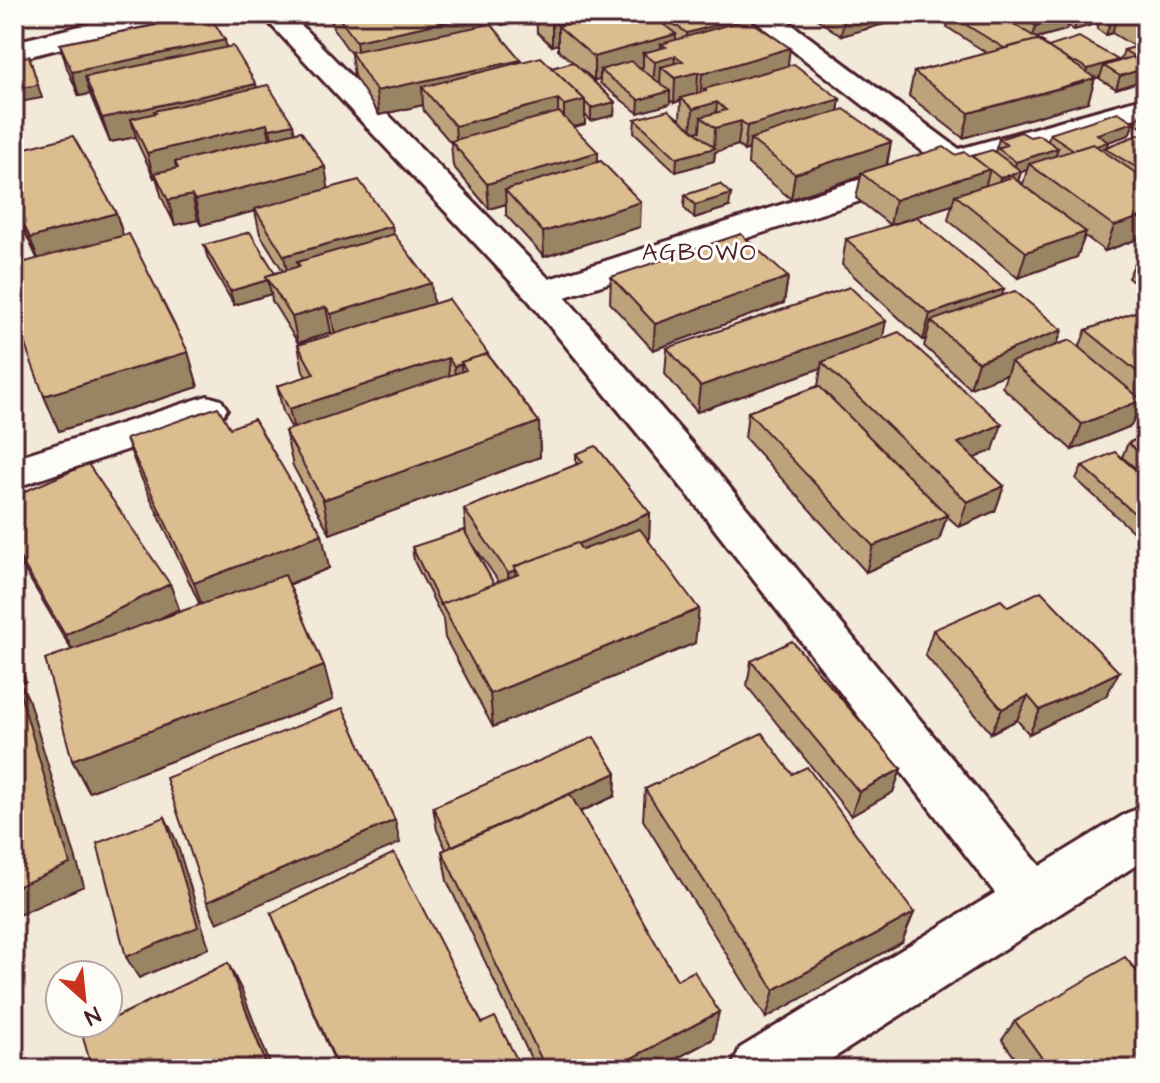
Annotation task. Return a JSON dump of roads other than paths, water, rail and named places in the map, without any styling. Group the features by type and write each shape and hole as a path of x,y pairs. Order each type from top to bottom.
{"street":[{"path":"14,51 91,22 164,14"},
{"path":"275,14 542,293 707,489 1034,901"},
{"path":"760,14 954,160"},
{"path":"542,293 954,160 1146,106"},
{"path":"14,473 207,409"},
{"path":"761,1069 1146,830"}],"district":[{"name":"AGBOWO","path":"700,253"}]}
